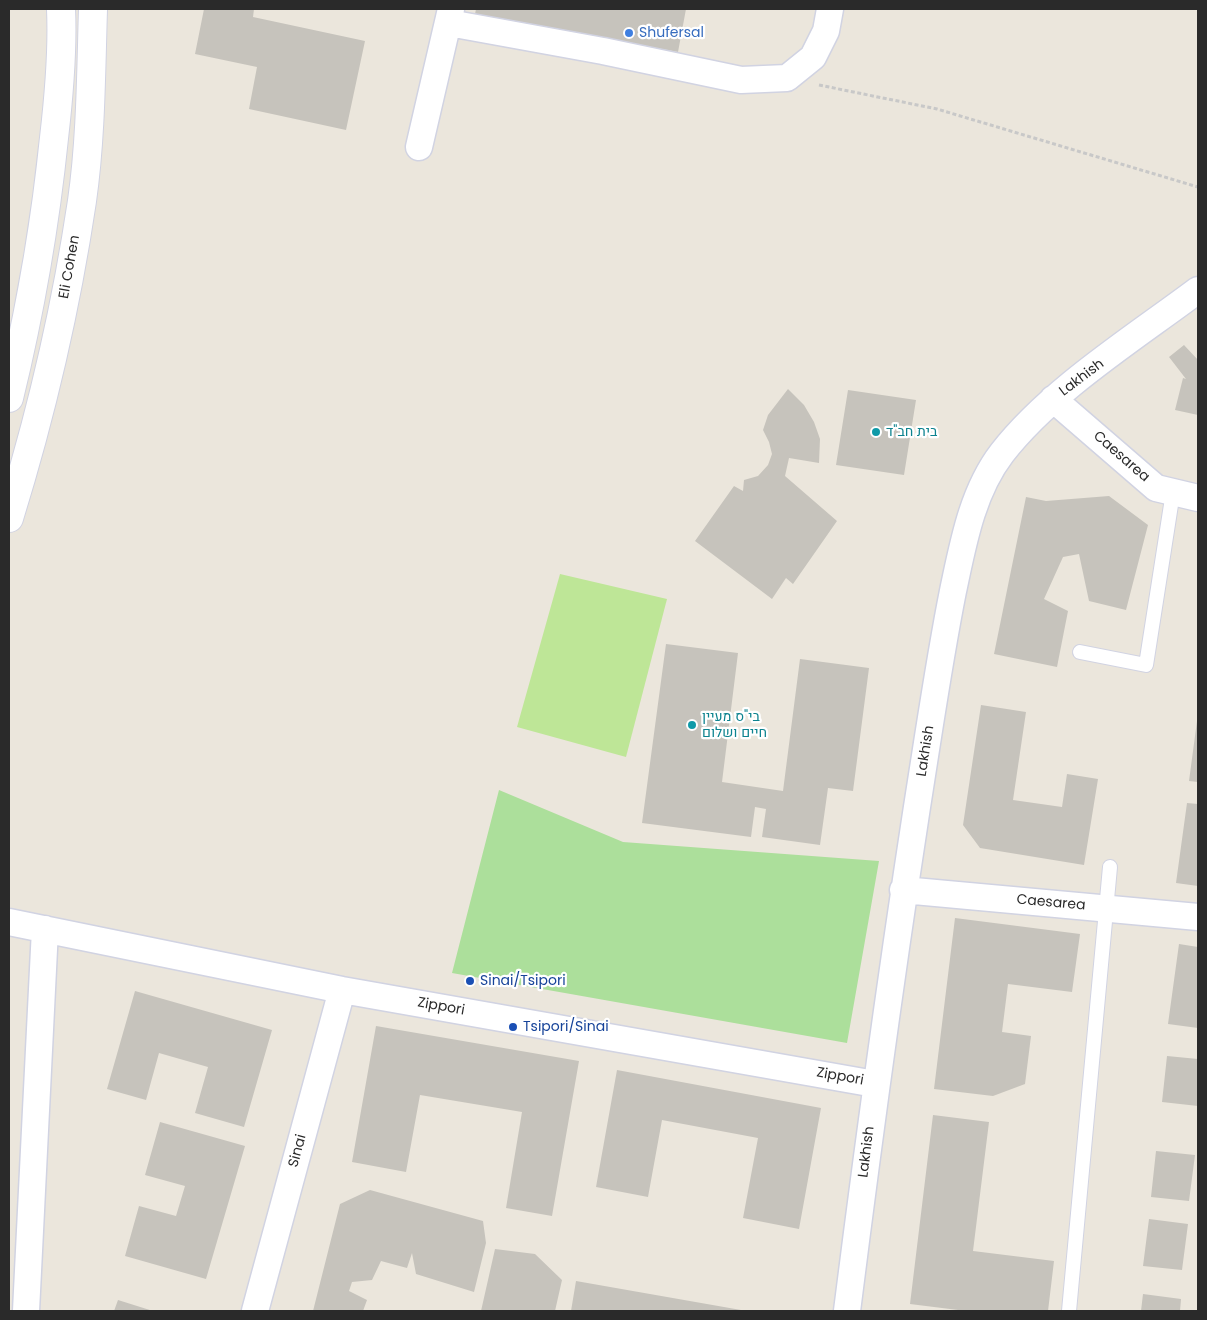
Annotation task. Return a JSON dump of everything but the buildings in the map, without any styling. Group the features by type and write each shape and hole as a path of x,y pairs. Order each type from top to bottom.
{"street":[{"path":"9,398 23,341 52,167 58,102 62,31 61,9"},
{"name":"Eli Cohen","path":"9,518 24,469 48,375 82,201 90,108 93,9"},
{"path":"419,147 450,16 741,80 787,78 812,57 826,31 830,9"},
{"name":"Lakhish","path":"847,1311 875,1084 903,890 944,634 967,529 976,500 1002,454 1053,399 1198,290"},
{"name":"Caesarea","path":"1053,399 1156,488 1198,498"},
{"name":"Caesarea","path":"903,890 1198,917"},
{"name":"Zippori","path":"9,922 342,990 875,1084"},
{"path":"26,1311 45,929"},
{"name":"Sinai","path":"255,1311 342,990"}],"lane":[{"path":"1080,652 1146,665 1173,492"},
{"path":"1069,1311 1110,867"}],"path":[{"path":"787,78 937,109 1198,187"}],"green space":[{"path":"560,574 667,599 626,757 517,727"},
{"path":"499,790 623,842 879,861 847,1043 452,973"}],"place":[{"name":"Shufersal","path":"629,33"},
{"name":"בית חב\"ד","path":"876,432"},
{"name":"בי\"ס מעיין חיים ושלום","path":"692,725"},
{"name":"Sinai/Tsipori","path":"470,981"},
{"name":"Tsipori/Sinai","path":"513,1027"}]}
